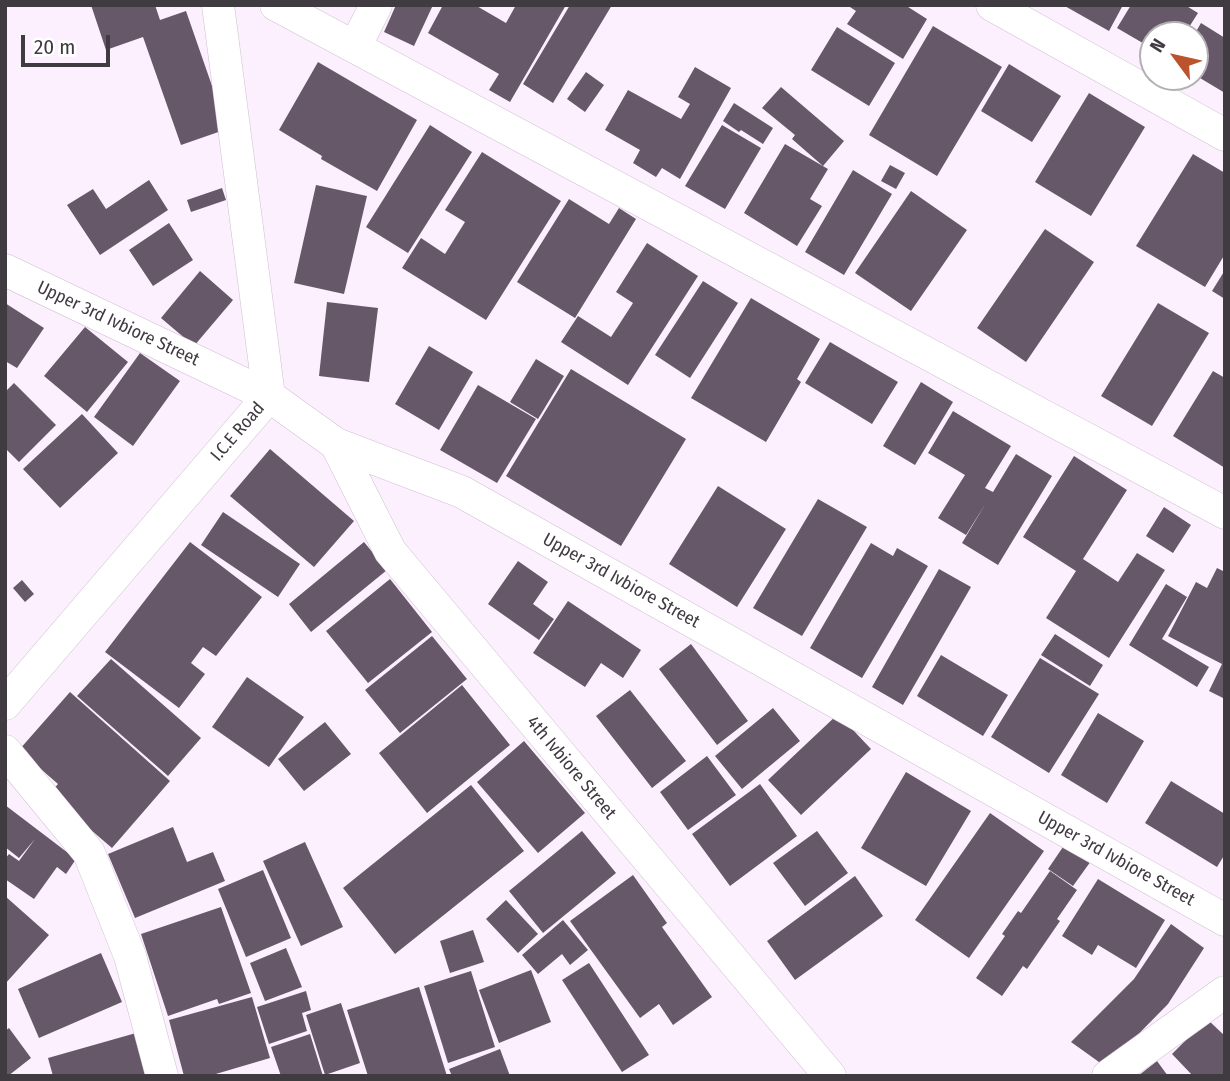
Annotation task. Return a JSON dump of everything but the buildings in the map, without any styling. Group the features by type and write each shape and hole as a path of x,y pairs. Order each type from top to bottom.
{"street":[{"name":"I.C.E Road","path":"5,704 270,396 218,5"},
{"path":"276,5 1225,513"},
{"path":"355,47 376,5"},
{"path":"992,5 1225,135"},
{"name":"Upper 3rd Ivbiore Street","path":"5,270 270,396 336,444 462,492 1225,920"},
{"name":"4th Ivbiore Street","path":"336,444 390,551 820,1074"},
{"path":"5,751 89,853 130,956 162,1076"},
{"path":"1108,1076 1225,992"}]}
